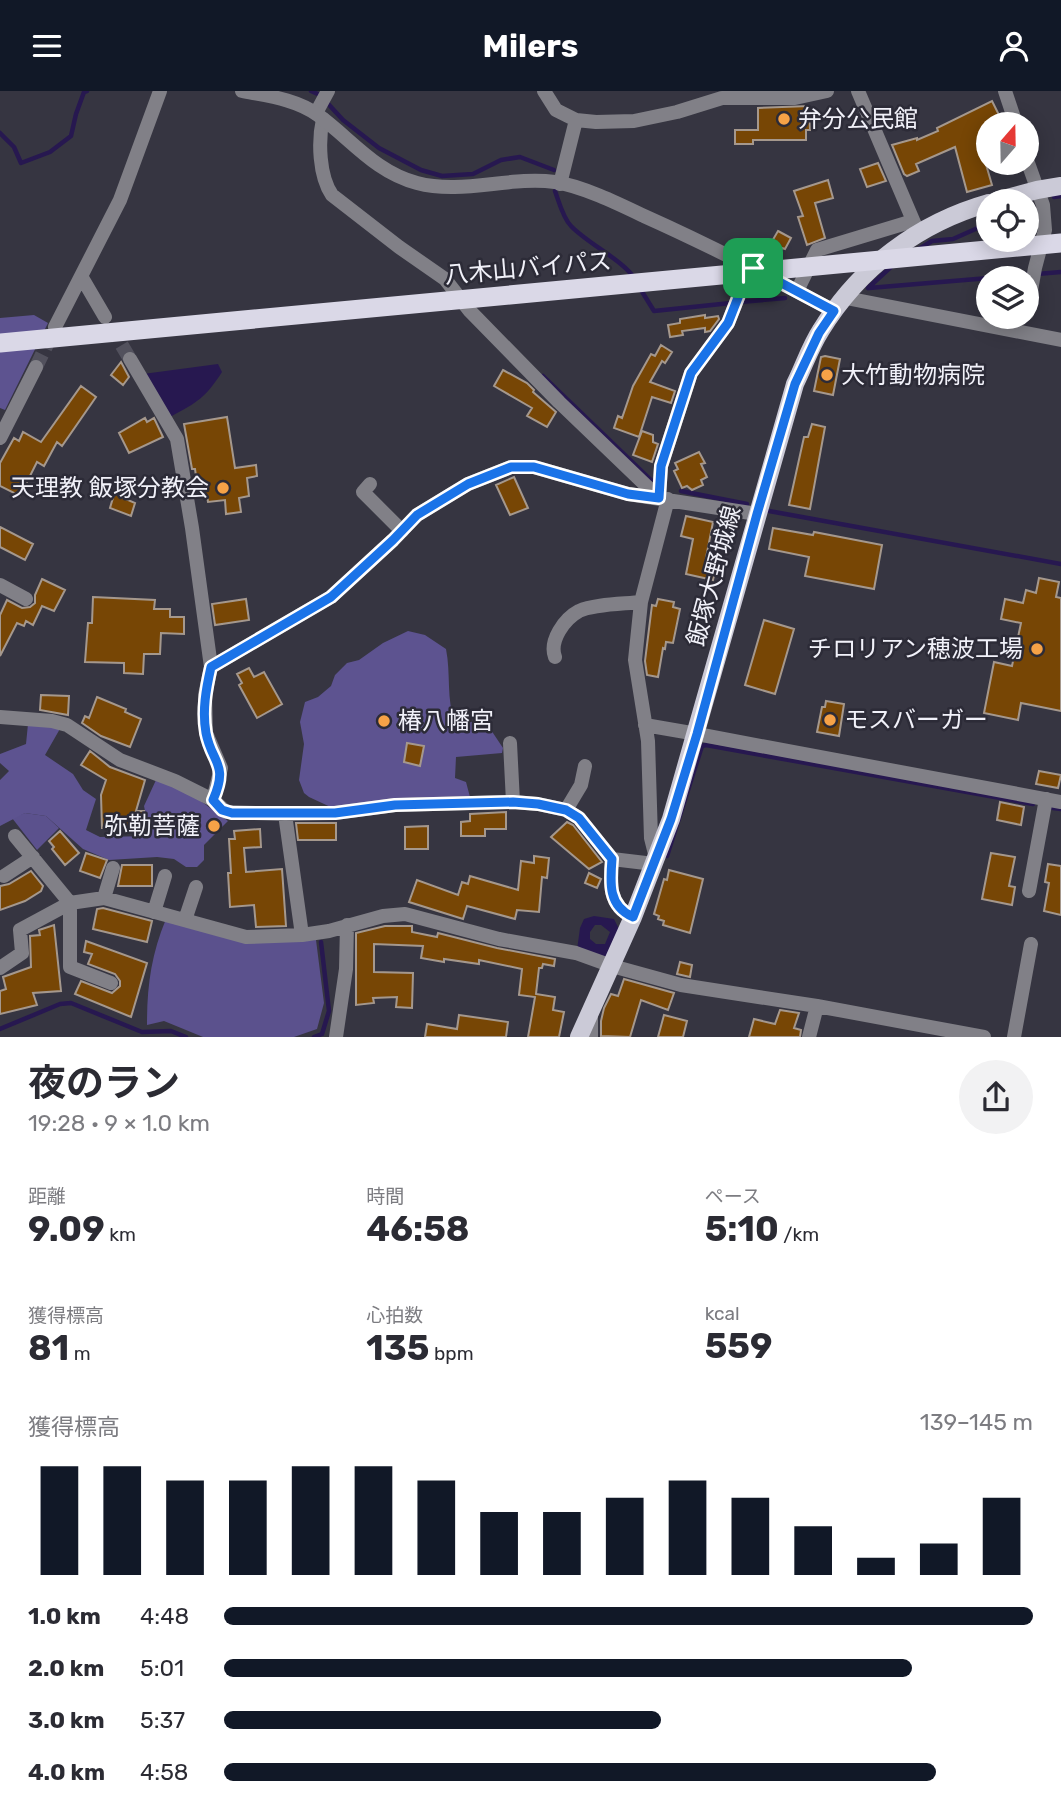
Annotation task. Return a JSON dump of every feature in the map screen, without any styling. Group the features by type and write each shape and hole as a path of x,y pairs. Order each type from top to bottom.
{"highway":[{"name":"八木山バイパス","path":"0,343 1061,243"}],"main road":[{"path":"1039,190 1061,186"},
{"name":"飯塚大野城線","path":"579,1037 612,966 655,861 697,734 795,384 819,333 881,258 916,226 976,208"}],"street":[{"path":"55,327 120,200 160,91"},
{"path":"242,91 279,95 297,104 323,104 381,169 417,183 459,188 522,181 560,184 611,201 711,246 797,292 840,305 1024,332 1061,340"},
{"path":"544,91 556,110 576,120 634,121 677,112 724,94 795,98 827,91"},
{"path":"797,292 817,250 916,226 858,91"},
{"path":"1005,91 1012,112"},
{"path":"323,104 321,131 324,183 332,195 445,279 478,319 559,402 664,498"},
{"path":"560,184 576,120"},
{"path":"1036,266 1045,230 1043,205 1039,195"},
{"path":"612,859 655,861 651,838 648,741 635,660 640,601 664,498 661,466 691,373 728,323 753,268"},
{"path":"81,276 105,317"},
{"path":"130,359 177,439 211,667 205,695 206,733 221,768 213,800"},
{"path":"0,438 36,367"},
{"path":"211,667 331,597 417,515 468,484 511,467 534,467 628,494 757,514"},
{"path":"370,484 363,492 402,531"},
{"path":"1,589 26,599"},
{"path":"555,657 552,651 555,637 580,611 640,601"},
{"path":"0,717 52,721 67,725 120,760 175,781 213,800 226,812 335,813 395,805 513,802 566,810 579,818 612,859 610,884 616,903 622,912 633,917"},
{"path":"645,725 1054,800 1029,891"},
{"path":"510,743 513,802"},
{"path":"566,810 582,785 585,766"},
{"path":"285,814 302,935"},
{"path":"15,836 70,903 70,967 111,983"},
{"path":"4,876 33,857"},
{"path":"104,898 113,869"},
{"path":"154,912 165,876"},
{"path":"185,920 196,887"},
{"path":"0,968 22,953 20,930 70,903 104,898 246,937 302,935 329,931 383,916 405,914 499,939 576,953 681,985 817,1006 984,1037"},
{"path":"336,1037 346,969 347,925"},
{"path":"1014,1037 1031,944"},
{"path":"809,1037 817,1006"},
{"path":"591,1012 591,1037"}],"shaded area":[{"path":"34,315 48,323 5,410 0,408 0,318"},
{"path":"218,364 222,372 211,388 194,403 170,417 143,374"},
{"path":"408,631 425,635 446,649 450,705 455,723 485,721 503,748 502,753 456,757 455,778 466,782 470,797 337,810 309,797 304,793 299,780 304,744 300,722 305,702 318,697 331,686 335,675 347,663 359,660 383,643"},
{"path":"28,724 61,727 45,755 73,774 83,790 96,799 86,830 100,837 150,836 144,806 156,780 183,788 228,821 204,845 204,860 197,867 186,867 174,859 157,857 109,860 83,849 46,816 25,813 0,826 0,780 9,771 0,763 0,754 26,744"},
{"path":"25,813 46,816 59,828 37,850 12,818"},
{"path":"594,916 614,919 619,929 608,957 577,950 584,919","holes":["595,925 601,925 610,932 605,944 596,944 590,939 590,932"]},
{"path":"166,919 254,942 316,940 324,1003 317,1029 294,1037 203,1037 164,1021 147,1025 151,971"}],"building":[{"path":"992,101 998,112 976,112 976,175 989,175 992,185 967,192 955,147 916,164 919,171 907,176 904,174 892,145 917,140 938,131 937,128"},
{"name":"弁分公民館","path":"809,106 810,130 806,130 806,140 753,140 753,144 735,144 735,130 758,130 758,108"},
{"path":"878,163 886,181 867,187 860,169"},
{"path":"828,180 833,198 815,203 825,238 807,245 798,217 803,216 794,191"},
{"path":"778,231 791,238 779,254 768,248"},
{"path":"705,315 705,318 718,316 719,319 710,331 705,332 705,328 682,331 683,335 670,337 668,325 680,323 680,319"},
{"path":"661,345 672,352 665,363 662,361 650,382 675,391 671,403 652,397 639,437 614,428 618,416 622,418 633,386 651,354 655,356"},
{"name":"大竹動物病院","path":"821,357 840,359 833,395 814,391"},
{"path":"121,362 129,377 123,385 111,375"},
{"path":"503,370 527,383 533,392 556,412 547,427 527,416 532,408 494,386"},
{"path":"81,386 96,397 62,446 57,442 44,466 37,462 20,496 0,486 0,463 14,438 19,441 23,432 41,442"},
{"path":"227,417 235,468 256,465 257,476 247,478 249,496 239,498 241,512 226,514 225,500 208,502 207,496 199,497 184,424"},
{"path":"145,418 147,422 154,418 163,437 129,453 119,433"},
{"path":"812,424 825,427 810,509 789,505 804,437 808,437"},
{"path":"642,431 653,435 653,442 658,444 652,462 633,455"},
{"path":"699,452 705,463 701,464 707,477 701,480 703,485 692,490 687,486 682,488 674,471 678,469 675,463"},
{"path":"514,477 528,508 510,515 496,485"},
{"path":"115,491 135,503 131,516 110,508"},
{"path":"686,516 713,522 706,558 717,560 713,580 686,574 693,539 681,536"},
{"path":"0,527 33,544 25,560 0,547"},
{"path":"773,528 813,535 814,532 882,545 874,589 805,576 809,557 769,549"},
{"name":"チロリアン穂波工場","path":"1039,578 1059,582 1056,597 1061,598 1061,711 1021,703 1018,720 984,713 994,662 1012,666 1021,623 1001,619 1005,599 1023,603 1026,590 1036,593"},
{"path":"42,579 65,590 54,611 42,606 33,625 26,621 24,626 17,623 0,656 0,615 7,600 22,608 30,607 35,603 35,595"},
{"path":"93,597 155,600 154,609 170,609 170,617 184,617 184,634 161,633 160,654 144,654 143,674 124,673 124,663 85,662 88,623 92,623"},
{"path":"246,599 249,620 215,625 212,604"},
{"path":"658,599 674,602 673,607 680,609 673,643 666,642 665,649 663,648 658,677 647,675 645,661 652,605 656,606"},
{"path":"764,620 794,629 775,694 745,685"},
{"path":"249,668 254,677 264,672 282,704 257,718 239,685 242,683 237,674"},
{"path":"41,695 69,696 68,715 40,710"},
{"path":"97,697 126,709 125,712 141,719 130,747 101,736 82,723 85,716 89,718"},
{"name":"モスバーガー","path":"826,701 844,704 839,736 817,732 822,707 825,707"},
{"path":"407,743 424,746 420,766 404,762"},
{"path":"90,751 110,767 145,780 136,811 144,811 144,827 102,828 101,795 106,780 81,765"},
{"path":"1039,771 1061,775 1058,788 1036,784"},
{"path":"1000,802 1024,807 1021,825 997,820"},
{"path":"506,812 506,829 485,829 485,836 461,836 461,822 470,821 470,814"},
{"path":"567,822 573,825 602,862 589,869 551,837"},
{"path":"296,823 336,823 336,840 298,840"},
{"path":"428,826 428,849 405,849 405,827"},
{"path":"260,829 261,847 244,848 246,872 282,869 286,926 256,927 254,905 230,907 229,839 235,839 234,831"},
{"path":"60,831 79,853 65,865 49,841"},
{"path":"86,853 107,860 100,878 80,871"},
{"path":"991,853 1015,857 1009,886 1015,887 1012,905 982,899"},
{"path":"534,856 549,858 547,878 542,877 539,912 517,910 515,919 467,906 463,919 409,902 417,880 458,895 462,882 468,884 470,876 518,890 521,861 534,863"},
{"path":"1048,864 1061,866 1061,915 1044,911 1049,883 1045,882"},
{"path":"122,865 152,865 152,886 118,886"},
{"path":"669,870 703,879 690,933 663,925 664,921 654,914"},
{"path":"31,871 43,886 41,891 25,901 0,910 0,886 9,884"},
{"path":"589,873 601,879 597,888 585,883"},
{"path":"103,908 152,921 147,942 93,929 97,909"},
{"path":"54,925 61,991 33,993 37,1005 0,1014 0,991 6,989 3,977 31,967 30,936 40,935 39,930"},
{"path":"385,926 412,926 412,932 437,937 438,933 555,959 554,966 543,964 542,968 539,968 536,994 555,997 553,1010 564,1012 559,1037 528,1037 535,997 519,995 522,969 479,960 479,964 421,958 423,946 374,944 374,972 413,973 412,1008 396,1007 397,997 373,998 374,1003 356,1005 356,933"},
{"path":"86,941 147,963 131,1017 75,994 81,981 112,993 120,986 115,974 88,964 92,954 84,952"},
{"path":"680,962 692,965 690,977 677,974"},
{"path":"624,979 674,993 668,1010 641,1000 630,1037 601,1036 604,1008 611,994 618,996"},
{"path":"780,1010 799,1013 794,1028 801,1030 800,1037 749,1037 754,1019 775,1024"},
{"path":"459,1015 508,1022 506,1037 425,1037 427,1024 457,1029"},
{"path":"664,1015 687,1021 683,1037 658,1037"}],"waterway":[{"path":"0,133 14,147 21,163 50,152 71,136 76,114 84,92 87,91"},
{"path":"311,91 320,95 343,120 379,148 421,170 442,176 473,174 501,160 520,157 554,170"},
{"path":"555,191 568,223 622,265 635,279"},
{"path":"1054,197 1061,196"},
{"path":"919,249 932,241 953,239 976,229"},
{"path":"868,288 893,265"},
{"path":"1039,274 1061,272"},
{"path":"869,288 976,279"},
{"path":"641,290 654,311 731,303"},
{"path":"740,302 785,298"},
{"path":"543,376 651,480"},
{"path":"681,491 747,504"},
{"path":"769,511 1061,564"},
{"path":"667,856 702,746 706,745 1033,804"},
{"path":"1053,808 1061,809"},
{"path":"314,1037 322,1034 329,1011 321,942"},
{"path":"0,1029 60,1004 71,1003 142,1032 171,1031 186,1037"}],"tunnel":[{"path":"111,327 130,359"},
{"path":"36,367 52,334"}],"place":[{"name":"弁分公民館","path":"784,119"},
{"name":"大竹動物病院","path":"827,375"},
{"name":"天理教 飯塚分教会","path":"223,488"},
{"name":"チロリアン穂波工場","path":"1037,649"},
{"name":"モスバーガー","path":"830,720"},
{"name":"椿八幡宮","path":"384,721"},
{"name":"弥勒菩薩","path":"214,826"}],"route":[{"path":"753,268 834,311 819,333 795,384 697,734 671,819 633,917 622,912 616,903 610,884 612,859 579,818 566,810 513,802 395,805 335,813 232,813 222,810 213,800 221,768 206,733 205,695 211,667 331,597 417,515 468,484 511,467 534,467 628,494 659,498 661,466 691,373 728,323 753,268"}]}
